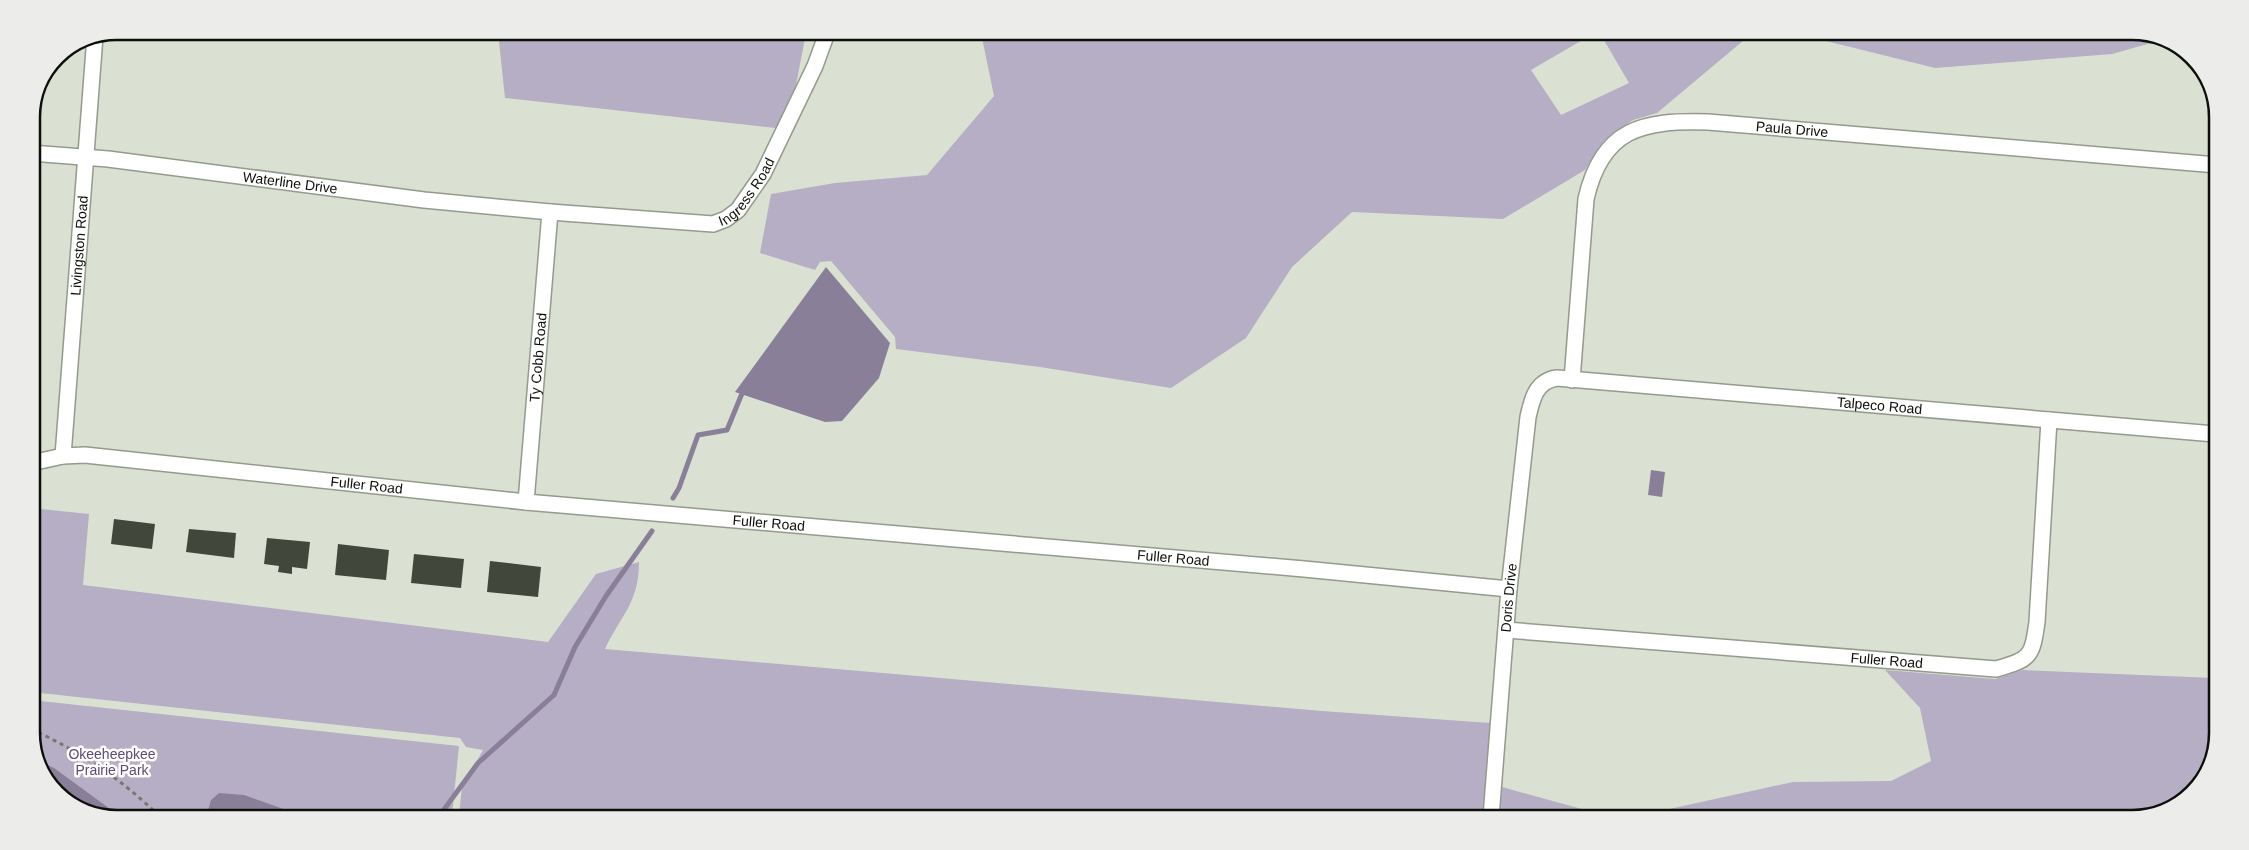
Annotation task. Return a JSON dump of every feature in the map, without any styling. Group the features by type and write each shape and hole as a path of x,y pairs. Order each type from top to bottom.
{"street":[{"name":"Ingress Road","path":"550,212 699,224 713,224 726,219 748,198 764,174 815,66 824,40"},
{"name":"Livingston Road","path":"63,456 94,44"},
{"name":"Paula Drive","path":"1572,380 1586,199 1590,180 1606,152 1613,144 1636,128 1674,121 1708,122 2209,164"},
{"name":"Waterline Drive","path":"40,154 85,157 237,177 358,190 424,200 550,212"},
{"name":"Ty Cobb Road","path":"526,502 550,212"},
{"name":"Talpeco Road","path":"1544,382 1557,378 2209,433"},
{"name":"Doris Drive","path":"1492,810 1509,589 1528,417 1532,397 1544,382"},
{"name":"Fuller Road","path":"1506,630 1996,670 2019,662 2033,649 2037,622 2048,420"},
{"name":"Fuller Road","path":"40,461 63,456 85,455 526,502 1313,570 1509,589"}],"path":[{"path":"40,733 82,755 129,788 153,810"}],"green space":[{"path":"499,40 805,40 796,85 776,128 505,98"},
{"path":"982,40 1582,40 1531,70 1561,115 1629,83 1604,40 1744,40 1657,113 1633,120 1608,137 1599,147 1585,170 1503,219 1352,212 1292,267 1246,338 1171,388 1040,367 896,349 895,337 831,261 820,262 815,270 760,253 771,194 835,183 927,175 994,96"},
{"path":"1822,40 2132,40 2151,43 2112,54 1935,68"},
{"path":"40,509 89,514 83,585 548,642 596,574 639,562 636,588 632,599 605,649 1322,711 1490,723 1484,810 460,810 462,787 483,750 466,747 460,738 40,693"},
{"path":"1885,670 1995,679 2023,670 2209,678 2208,748 2196,776 2179,794 2157,806 2142,809 1665,810 1793,782 1891,781 1931,761 1920,708"},
{"name":"Okeeheepkee Prairie Park","path":"40,701 459,746 453,810 107,809 92,806 74,797 56,780 50,771 40,738"},
{"path":"1502,787 1585,810 1500,810"}],"shaded area":[{"path":"826,267 890,343 879,378 842,421 825,422 735,392"},
{"path":"1651,470 1665,472 1662,497 1648,495"},
{"path":"47,765 111,809 92,806 74,797 56,780"},
{"path":"219,793 244,795 286,810 208,810 211,800"}],"building":[{"path":"114,519 155,524 152,549 111,544"},
{"path":"189,529 236,533 234,558 186,552"},
{"path":"267,538 310,542 307,569 292,567 292,574 278,572 279,566 264,564"},
{"path":"338,544 389,550 386,580 335,575"},
{"path":"414,554 464,559 461,588 411,583"},
{"path":"490,561 541,567 538,597 487,592"}],"waterway":[{"path":"673,498 679,488 698,435 727,430 743,391"},
{"path":"444,810 478,763 554,695 575,647 606,596 652,531"}]}
